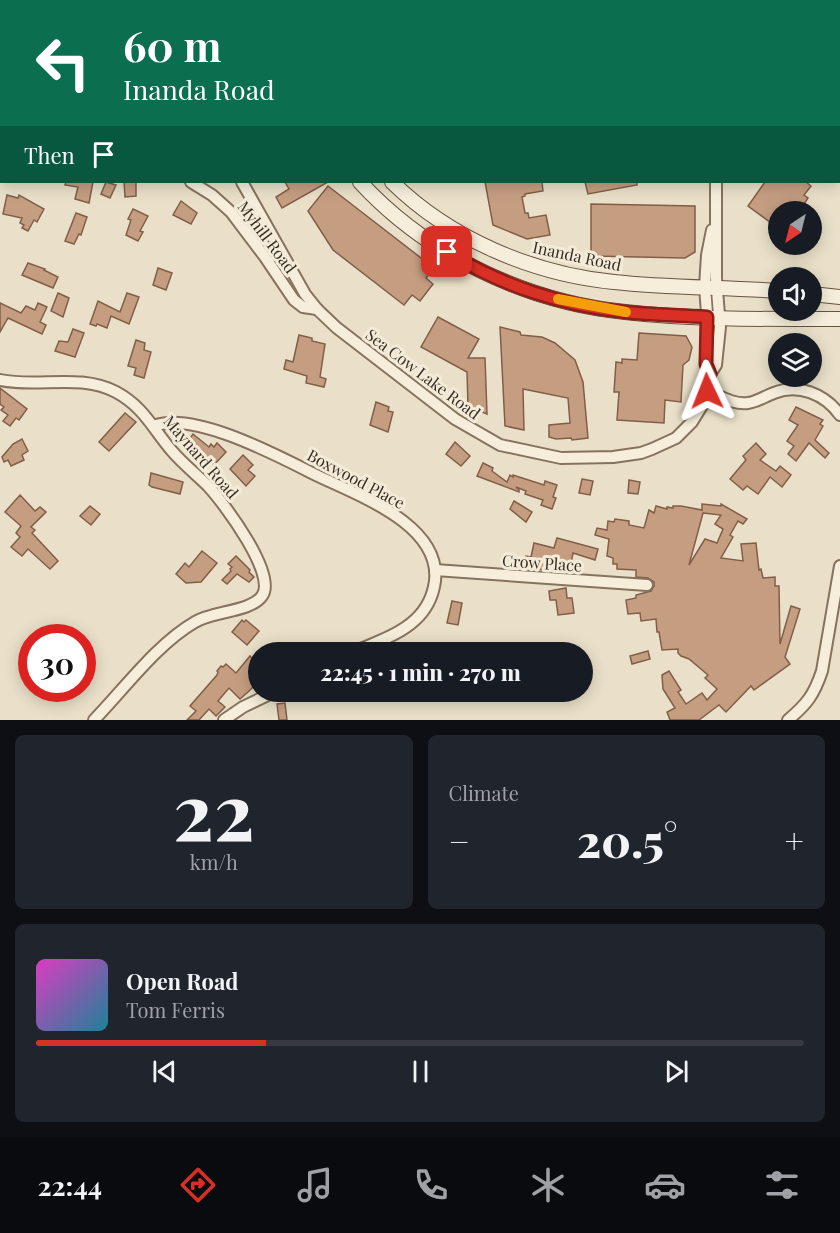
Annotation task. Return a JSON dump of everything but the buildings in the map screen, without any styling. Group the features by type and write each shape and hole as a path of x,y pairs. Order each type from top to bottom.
{"main road":[{"path":"361,183 384,206 431,242 464,262 514,285 567,302 624,312 768,320 840,319"},
{"name":"Inanda Road","path":"393,183 423,208 447,223 499,253 530,265 612,282 768,290"},
{"path":"822,295 840,297"}],"street":[{"name":"Myhill Road","path":"192,183 212,195 231,212 265,256 294,300 303,307 317,309"},
{"name":"Sea Cow Lake Road","path":"243,183 297,280 317,309 337,328 471,430 500,445 561,458 613,457 652,449 676,438 698,413 707,391 710,374 706,364 713,317 711,287 716,183"},
{"name":"Maynard Road","path":"0,380 15,383 76,381 94,384 117,392 132,403 146,415 173,453 225,506 256,556 265,580 265,591 258,601 211,615 186,628 156,655 94,720"},
{"path":"707,391 739,403 759,400 784,389 807,391 827,402 840,415"},
{"name":"Boxwood Place","path":"154,426 166,422 176,423 228,435 269,452 372,502 403,520 414,530 429,551 435,570"},
{"path":"788,720 811,698 817,687 822,671 840,566"},
{"path":"374,642 413,622 430,600 434,589 435,570"},
{"name":"Crow Place","path":"435,570 648,585"},
{"path":"224,720 236,710 253,702"}],"slow traffic":[{"path":"558,299 626,312"}],"route":[{"path":"447,252 492,276 567,302 624,312 707,317 706,364 710,374 707,391"}]}
